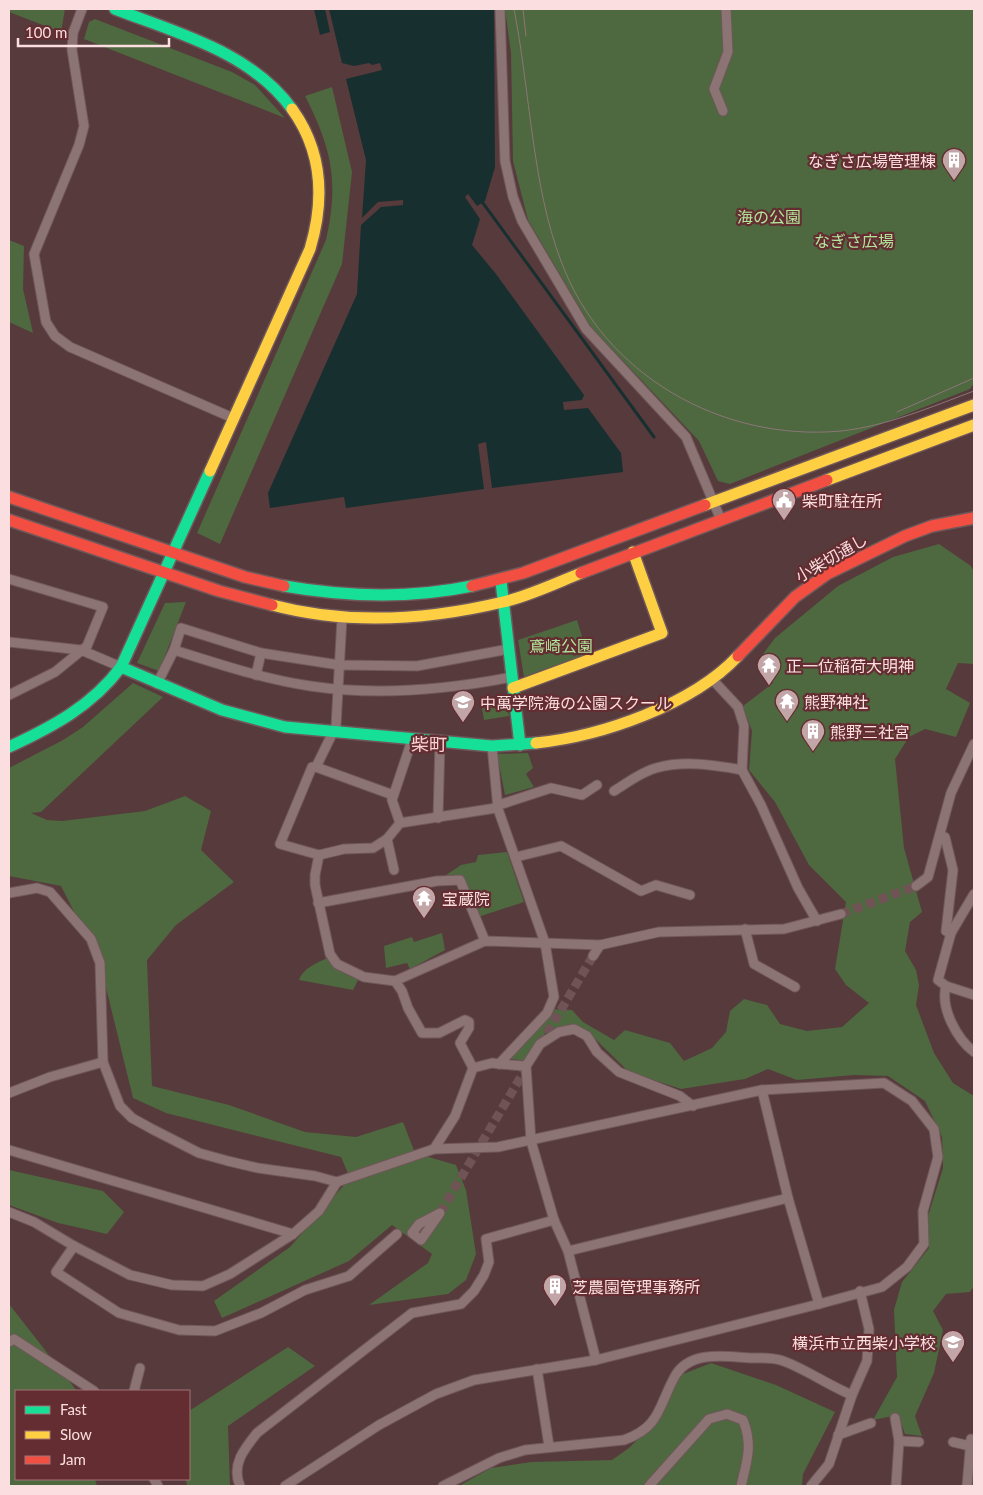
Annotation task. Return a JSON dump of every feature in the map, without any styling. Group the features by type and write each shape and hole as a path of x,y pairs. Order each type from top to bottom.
{"street":[{"path":"82,9 73,33 72,50 84,126 79,145 34,254 46,322 55,336 70,347 233,418"},
{"path":"9,747 65,720 93,700 111,683 121,668 310,249 319,219 321,182 310,143 289,102 264,76 227,54 115,9"},
{"path":"500,9 505,160 513,196 522,221 586,329 686,437 720,520"},
{"path":"723,111 714,89 728,52 726,9"},
{"path":"9,497 261,582 334,595 365,597 410,596 451,591 501,581 974,405"},
{"path":"9,520 163,572 278,608 342,618 421,616 504,602 974,425"},
{"name":"小柴切通し","path":"121,668 216,709 254,721 334,732 492,746 580,737 650,713 709,682 726,669 795,597 815,582 905,536 932,526 974,518"},
{"path":"174,650 256,675 337,689 408,691 513,682 662,633 633,552"},
{"path":"9,579 102,607 87,646 55,672 9,696"},
{"path":"501,581 520,744"},
{"path":"316,767 334,732 342,618"},
{"path":"157,684 174,650 181,628 261,653 339,665 417,666 509,649"},
{"path":"9,642 81,650 121,668"},
{"path":"256,675 261,653"},
{"path":"709,682 738,708 744,726 742,770 761,805 798,888 818,921"},
{"path":"400,823 392,800 412,740"},
{"path":"438,818 440,740"},
{"path":"916,886 928,877 974,744"},
{"path":"492,746 498,809 545,943 554,997 547,1013 499,1064"},
{"path":"614,791 645,772 662,767 706,763 742,770"},
{"path":"393,795 312,767 280,844 319,855 328,851 373,848 387,839 400,823 496,808 499,805 552,788 582,795 597,785"},
{"path":"941,836 945,837 953,870 946,931 951,933"},
{"path":"387,839 394,870"},
{"path":"516,857 561,846 641,891 656,885 690,895"},
{"path":"319,855 314,875 326,943 330,954 337,964 364,977 395,981 485,941 600,945 659,932 784,929 841,914"},
{"path":"318,903 437,881 460,880 485,941"},
{"path":"9,893 37,888 50,892 91,939 100,963 103,1062 120,1106 132,1118 199,1153 258,1168 315,1176 336,1182 434,1149 498,1147 762,1090 884,1083 912,1101 934,1129 938,1157 924,1211 924,1244 907,1268 882,1287 860,1291 819,1304 596,1360 474,1380 436,1394 379,1425 286,1486"},
{"path":"974,894 951,933 938,980 946,986 974,993"},
{"path":"745,929 754,964 795,987"},
{"path":"593,956 600,945"},
{"path":"395,981 402,991 408,1008 422,1033 440,1033 465,1020 469,1022 469,1028 460,1043 473,1068 455,1116 434,1149"},
{"path":"946,986 944,992 950,1020 966,1046 974,1052"},
{"path":"596,1360 568,1252 554,1220 531,1141 526,1066 540,1044 559,1032 574,1029 587,1036 597,1052 619,1072 680,1096 693,1106"},
{"path":"9,1092 50,1077 103,1062"},
{"path":"473,1068 492,1063 526,1066"},
{"path":"762,1090 788,1198 819,1304"},
{"path":"9,1150 293,1234"},
{"path":"9,1212 34,1222 74,1246 130,1275 172,1286 192,1287 213,1283 221,1279 293,1234 319,1211 336,1182"},
{"path":"568,1252 788,1198"},
{"path":"240,1486 236,1466 244,1448 257,1433 412,1313 461,1304 474,1291 489,1262 486,1239 554,1220"},
{"path":"74,1246 56,1272 119,1314 179,1330 215,1331 261,1314 305,1290 348,1276 397,1234"},
{"path":"812,1486 829,1464 852,1396 867,1361 869,1329 860,1291"},
{"path":"9,1342 14,1339 92,1390"},
{"path":"443,1486 500,1458 526,1450 549,1446 624,1440 639,1435 650,1427 658,1416 674,1376 680,1368 700,1358 712,1355 780,1360 852,1396"},
{"path":"133,1390 140,1368"},
{"path":"536,1369 549,1446"},
{"path":"649,1486 709,1419 727,1414 743,1420 750,1436 748,1457 741,1486"},
{"path":"895,1418 899,1441 896,1486"},
{"path":"838,1435 872,1423"},
{"path":"899,1441 919,1442"},
{"path":"953,1442 972,1443 967,1486"}],"green space":[{"path":"9,9 65,9 61,32 9,12"},
{"name":"海の公園","path":"505,9 974,9 974,383 970,389 730,484 718,481 699,441 591,327 528,220 513,161 511,53"},
{"path":"95,19 232,72 255,85 285,118 84,39 89,22"},
{"path":"332,87 352,172 342,264 220,544 197,533 326,240 332,200 330,166 322,133 305,96"},
{"path":"9,240 24,246 23,289 33,333 9,322"},
{"path":"939,544 971,566 974,572 974,664 958,663 946,689 970,703 956,737 925,729 909,737 895,759 904,848 922,912 910,922 905,951 916,970 919,985 916,1005 934,1053 953,1083 974,1096 974,1286 970,1292 946,1294 933,1311 943,1330 934,1373 915,1416 922,1436 905,1434 898,1415 873,1420 897,1377 894,1310 902,1282 929,1248 928,1216 943,1168 942,1137 925,1101 888,1076 854,1075 797,1080 768,1069 745,1079 681,1089 629,1072 587,1031 569,1025 546,1032 527,1061 511,1059 550,1009 572,1010 583,1022 614,1040 625,1030 670,1043 684,1061 712,1048 726,1032 730,1011 744,999 767,1005 780,1024 807,1031 842,1027 869,1003 846,985 835,969 846,902 809,865 775,802 749,770 752,731 743,706 773,683 757,662 775,638 838,586 893,557"},
{"path":"186,602 159,671 137,663 165,603"},
{"name":"鳶崎公園","path":"577,620 588,656 524,677 518,640"},
{"path":"133,683 163,697 41,812 31,813 47,820 62,821 145,811 185,796 211,811 201,850 234,882 176,925 147,960 152,1086 229,1105 305,1132 356,1137 403,1122 415,1153 456,1165 466,1190 476,1254 466,1280 448,1294 369,1305 428,1263 432,1254 392,1225 349,1261 222,1318 214,1301 290,1247 350,1178 341,1157 166,1113 133,1098 100,963 61,886 9,876 9,768 63,740 83,727"},
{"path":"507,704 509,716 484,720 482,708"},
{"path":"528,753 533,768 526,774 534,787 505,795 497,754"},
{"path":"507,852 524,902 478,917 461,879 447,877 446,875 461,865 476,862 478,855"},
{"path":"442,933 445,950 410,969 407,963 386,968 384,946 412,937 414,942"},
{"path":"327,958 359,978 353,990 299,980 307,969"},
{"path":"9,1170 103,1191 124,1212 107,1234 58,1223 9,1205"},
{"path":"9,1304 76,1390 15,1390 15,1480 95,1480 97,1486 9,1486"},
{"path":"288,1347 315,1366 228,1426 230,1486 187,1486 186,1480 190,1480 190,1410"},
{"path":"711,1363 776,1385 835,1412 803,1474 802,1486 459,1486 491,1468 531,1462 612,1460 629,1448 651,1426 678,1376"}],"water":[{"path":"314,9 325,9 330,32 320,35"},
{"path":"329,9 494,9 495,167 485,201 477,206 468,194 465,197 480,219 472,245 496,274 584,395 582,400 563,402 564,410 588,408 621,453 623,472 492,488 486,442 478,444 484,489 346,508 344,497 270,508 268,493 357,294 361,225 381,207 403,205 403,200 378,202 362,218 366,160 346,79 382,70 380,63 354,66 342,63"}],"waterway":[{"path":"480,199 654,437"}],"tunnel":[{"path":"841,914 916,886"},
{"path":"540,1045 593,956"},
{"path":"440,1213 528,1065"}],"tram line":[{"path":"514,9 538,169 551,232 561,261 580,301 606,337 637,368 672,393 711,412 753,425 797,432 858,429 909,415 974,391"},
{"path":"523,9 526,36"},
{"path":"897,412 974,378"}],"traffic: fast":[{"path":"115,9 187,36 234,59 256,73 275,89 292,109"},
{"path":"9,747 41,732 70,714 97,693 121,667 210,471"},
{"path":"501,581 520,745"},
{"path":"284,586 308,590 378,595 425,593 472,586"},
{"path":"121,667 222,710 285,727 492,746 536,743"}],"traffic: slow":[{"path":"210,471 310,249 315,230 319,194 315,159 310,142 292,109"},
{"path":"705,505 974,405"},
{"path":"827,480 974,425"},
{"path":"513,688 662,633 633,552"},
{"path":"272,605 329,616 358,618 388,618 446,613 513,599 533,593 581,573"},
{"path":"536,743 589,733 644,715 696,689 719,674 738,656"}],"traffic: jam":[{"path":"581,573 827,480"},
{"path":"9,497 245,577 284,586"},
{"path":"472,586 523,573 705,505"},
{"path":"738,656 795,597 827,574 905,536 932,526 974,518"},
{"path":"9,520 219,591 272,605"}],"place":[{"name":"なぎさ広場管理棟","path":"954,181"},
{"name":"柴町駐在所","path":"784,521"},
{"name":"正一位稲荷大明神","path":"769,686"},
{"name":"熊野神社","path":"787,722"},
{"name":"中萬学院海の公園スクール","path":"463,723"},
{"name":"熊野三社宮","path":"813,752"},
{"name":"宝蔵院","path":"424,919"},
{"name":"芝農園管理事務所","path":"555,1307"},
{"name":"横浜市立西柴小学校","path":"953,1363"}],"district":[{"name":"柴町","path":"429,744"}],"park label":[{"name":"なぎさ広場","path":"854,240"}]}
